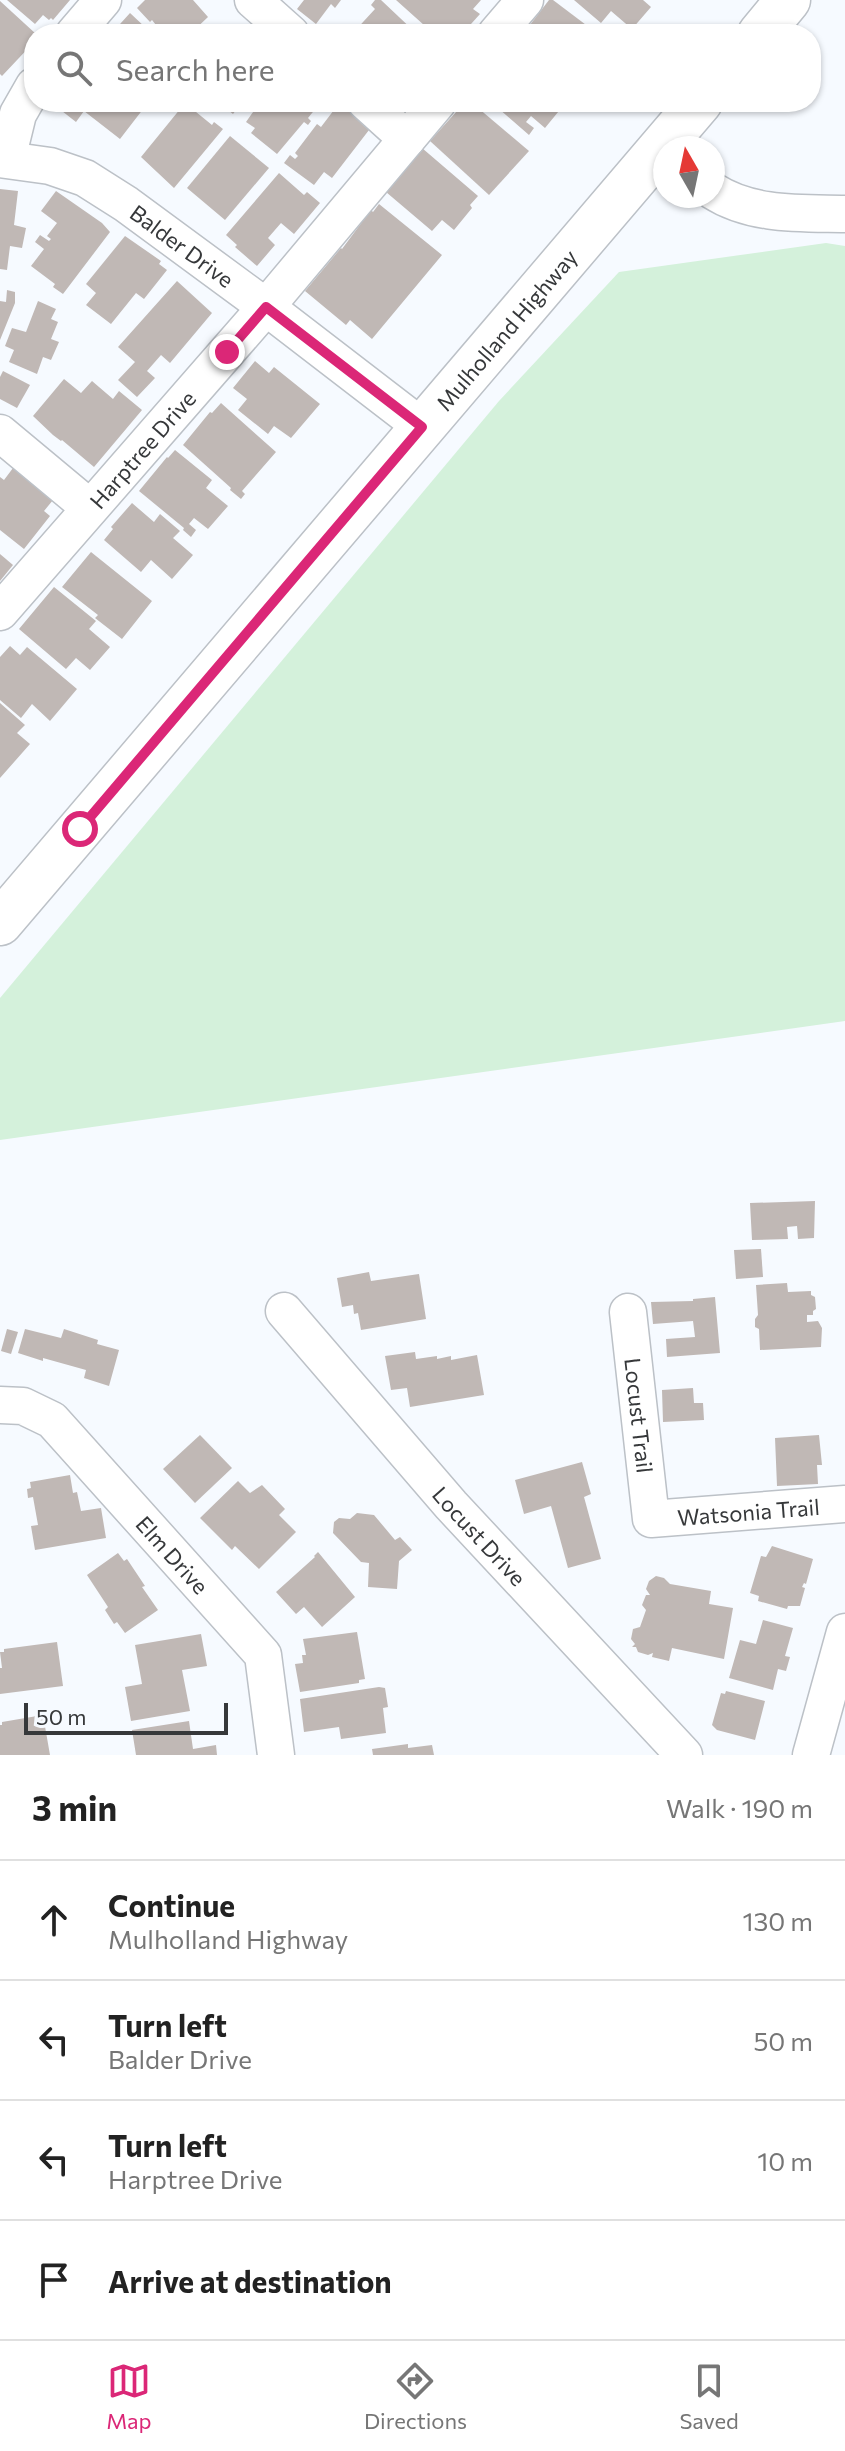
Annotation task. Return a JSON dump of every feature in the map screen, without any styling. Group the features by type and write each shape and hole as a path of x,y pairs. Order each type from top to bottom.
{"main road":[{"path":"768,24 788,0"},
{"name":"Mulholland Highway","path":"674,136 692,112"},
{"name":"Mulholland Highway","path":"0,923 422,427 653,163"}],"street":[{"path":"83,24 103,0"},
{"path":"253,0 280,24"},
{"path":"505,24 525,0"},
{"path":"3,159 24,104"},
{"path":"377,112 407,139"},
{"name":"Harptree Drive","path":"0,612 266,307 430,112"},
{"name":"Balder Drive","path":"3,159 50,166 85,178 126,204 422,427"},
{"path":"725,198 755,208 785,213 845,214"},
{"path":"0,433 90,508"},
{"name":"Locust Drive","path":"284,1311 451,1505 684,1755"},
{"name":"Locust Trail","path":"628,1312 651,1519"},
{"name":"Elm Drive","path":"0,1405 23,1406 52,1420 263,1655 276,1755"},
{"name":"Watsonia Trail","path":"651,1519 845,1504"},
{"path":"811,1755 845,1632"}],"green space":[{"path":"826,243 845,246 845,1021 0,1140 0,998 499,401 619,272"}],"building":[{"path":"7,0 70,0 53,20 43,15 35,24"},
{"path":"145,0 193,0 208,17 201,24 155,24 137,8"},
{"path":"304,0 341,0 335,8 331,4 316,24 297,9"},
{"path":"375,0 381,0 406,24 361,24 375,9 371,5"},
{"path":"396,0 481,0 473,9 480,14 471,24 423,24"},
{"path":"549,0 553,0 585,24 531,24"},
{"path":"574,0 643,0 651,7 636,24 626,24 611,11 601,23"},
{"path":"0,1 25,24 24,53 2,76"},
{"path":"130,13 142,24 120,24"},
{"path":"63,112 83,112 76,122"},
{"path":"85,112 141,112 120,139"},
{"path":"178,112 196,112 212,125 214,122 223,129 174,188 141,157"},
{"path":"253,112 313,112 308,118 311,121 308,125 304,122 277,154 251,133 255,128 246,122"},
{"path":"332,112 354,112 365,120 362,124 369,130 332,178 324,172 314,185 284,163 290,155 295,159 298,156 295,153 317,124 321,127"},
{"path":"456,112 483,112 529,151 489,195 430,141"},
{"path":"503,112 558,112 545,128 531,116 526,122 534,128 529,135"},
{"path":"230,136 269,168 225,220 187,188"},
{"path":"422,148 478,196 454,230 442,220 432,231 386,192"},
{"path":"279,173 304,195 307,192 320,203 294,234 281,223 268,238 275,245 257,266 226,235"},
{"path":"0,189 18,191 14,225 26,228 22,248 10,246 7,270 0,269"},
{"path":"56,191 110,232 63,294 31,266 44,249 35,242 40,235 49,241 51,239 47,236 57,223 41,211"},
{"path":"379,204 442,255 372,339 350,320 346,325 305,291"},
{"path":"125,236 161,261 159,264 167,270 144,299 136,293 111,324 86,305 96,293 86,284"},
{"path":"177,281 212,313 170,363 161,355 147,371 155,378 137,397 118,380 135,362 118,347"},
{"path":"7,290 15,292 15,303 0,340 0,301 6,302"},
{"path":"38,301 56,309 51,319 58,322 51,339 59,342 51,360 43,357 37,374 9,362 14,350 5,346 12,328 26,332"},
{"path":"255,361 269,373 274,367 320,404 291,438 274,426 268,434 238,410 247,399 233,388"},
{"path":"3,371 30,385 17,408 0,399"},
{"path":"64,379 81,393 92,381 113,399 119,391 142,410 94,467 33,416"},
{"path":"221,403 276,452 242,491 245,494 241,499 183,445"},
{"path":"175,450 212,480 206,488 228,506 208,529 194,518 189,524 196,530 191,537 139,491"},
{"path":"13,468 53,500 44,511 50,516 24,549 0,530 0,477 4,480"},
{"path":"132,503 154,522 160,514 180,531 173,538 193,555 172,579 151,560 141,572 104,540"},
{"path":"91,552 152,601 122,639 95,618 98,615 62,587"},
{"path":"0,554 13,565 0,581"},
{"path":"54,587 96,621 89,629 110,647 90,670 76,658 66,669 19,629"},
{"path":"10,646 20,655 27,647 77,689 50,721 32,704 21,718 0,700 0,657"},
{"path":"0,703 25,725 17,733 30,744 0,778"},
{"path":"815,1201 814,1238 798,1239 797,1226 787,1227 788,1239 752,1240 750,1203"},
{"path":"761,1249 763,1277 736,1279 734,1250"},
{"path":"369,1272 371,1281 419,1274 426,1319 361,1330 353,1305 342,1307 337,1278"},
{"path":"787,1283 788,1292 811,1291 815,1297 816,1309 813,1315 807,1315 807,1322 818,1321 822,1328 821,1347 760,1350 759,1329 755,1327 758,1315 756,1285"},
{"path":"715,1297 720,1353 667,1357 666,1339 695,1337 693,1321 653,1324 651,1302"},
{"path":"7,1329 18,1332 11,1354 1,1351"},
{"path":"25,1329 61,1338 64,1329 119,1350 109,1386 84,1378 86,1370 18,1353"},
{"path":"415,1352 416,1359 451,1356 451,1360 477,1355 484,1395 410,1407 407,1388 391,1390 385,1356"},
{"path":"693,1388 694,1403 703,1403 704,1420 663,1422 662,1390"},
{"path":"200,1435 232,1468 195,1503 163,1469"},
{"path":"819,1435 822,1465 817,1465 818,1484 777,1486 775,1438"},
{"path":"582,1462 591,1494 584,1497 601,1559 568,1568 551,1506 524,1514 515,1480"},
{"path":"70,1475 81,1511 101,1508 106,1538 35,1550 31,1526 38,1525 33,1497 28,1498 30,1482"},
{"path":"238,1481 250,1493 262,1485 285,1509 279,1515 296,1532 259,1569 235,1546 232,1550 200,1518"},
{"path":"357,1513 374,1515 395,1540 400,1537 412,1550 399,1561 397,1589 368,1587 369,1563 361,1562 333,1533 334,1522 339,1518 350,1519"},
{"path":"772,1546 813,1559 806,1584 802,1587 805,1588 800,1606 788,1606 787,1609 758,1601 759,1596 750,1593 761,1556 766,1557"},
{"path":"318,1552 355,1597 322,1627 304,1607 296,1614 276,1592"},
{"path":"118,1553 124,1561 127,1559 158,1610 125,1633 117,1622 114,1624 105,1610 108,1607 87,1575"},
{"path":"656,1576 670,1584 711,1591 709,1604 733,1608 724,1659 672,1648 669,1661 652,1657 653,1653 638,1652 636,1647 632,1647 635,1644 631,1639 633,1629 640,1627 646,1610 642,1605 646,1595 650,1595 646,1589 649,1581"},
{"path":"763,1620 793,1628 785,1656 790,1657 786,1671 778,1669 773,1690 729,1678 740,1640 756,1644"},
{"path":"357,1632 365,1679 359,1680 359,1683 300,1692 295,1664 303,1663 302,1655 306,1655 303,1639"},
{"path":"201,1634 207,1666 182,1670 190,1711 131,1721 125,1687 142,1684 135,1645"},
{"path":"57,1642 63,1686 0,1694 0,1652"},
{"path":"385,1688 388,1707 383,1708 386,1733 341,1739 339,1727 304,1732 300,1699"},
{"path":"726,1691 765,1701 755,1740 717,1730 712,1725 721,1693 725,1694"},
{"path":"43,1715 50,1755 0,1755 2,1722"},
{"path":"189,1721 193,1749 216,1745 217,1755 136,1755 132,1730"},
{"path":"408,1744 408,1748 432,1745 434,1755 373,1755 372,1749"}],"route":[{"path":"80,829 422,427 266,307 227,352"}]}
